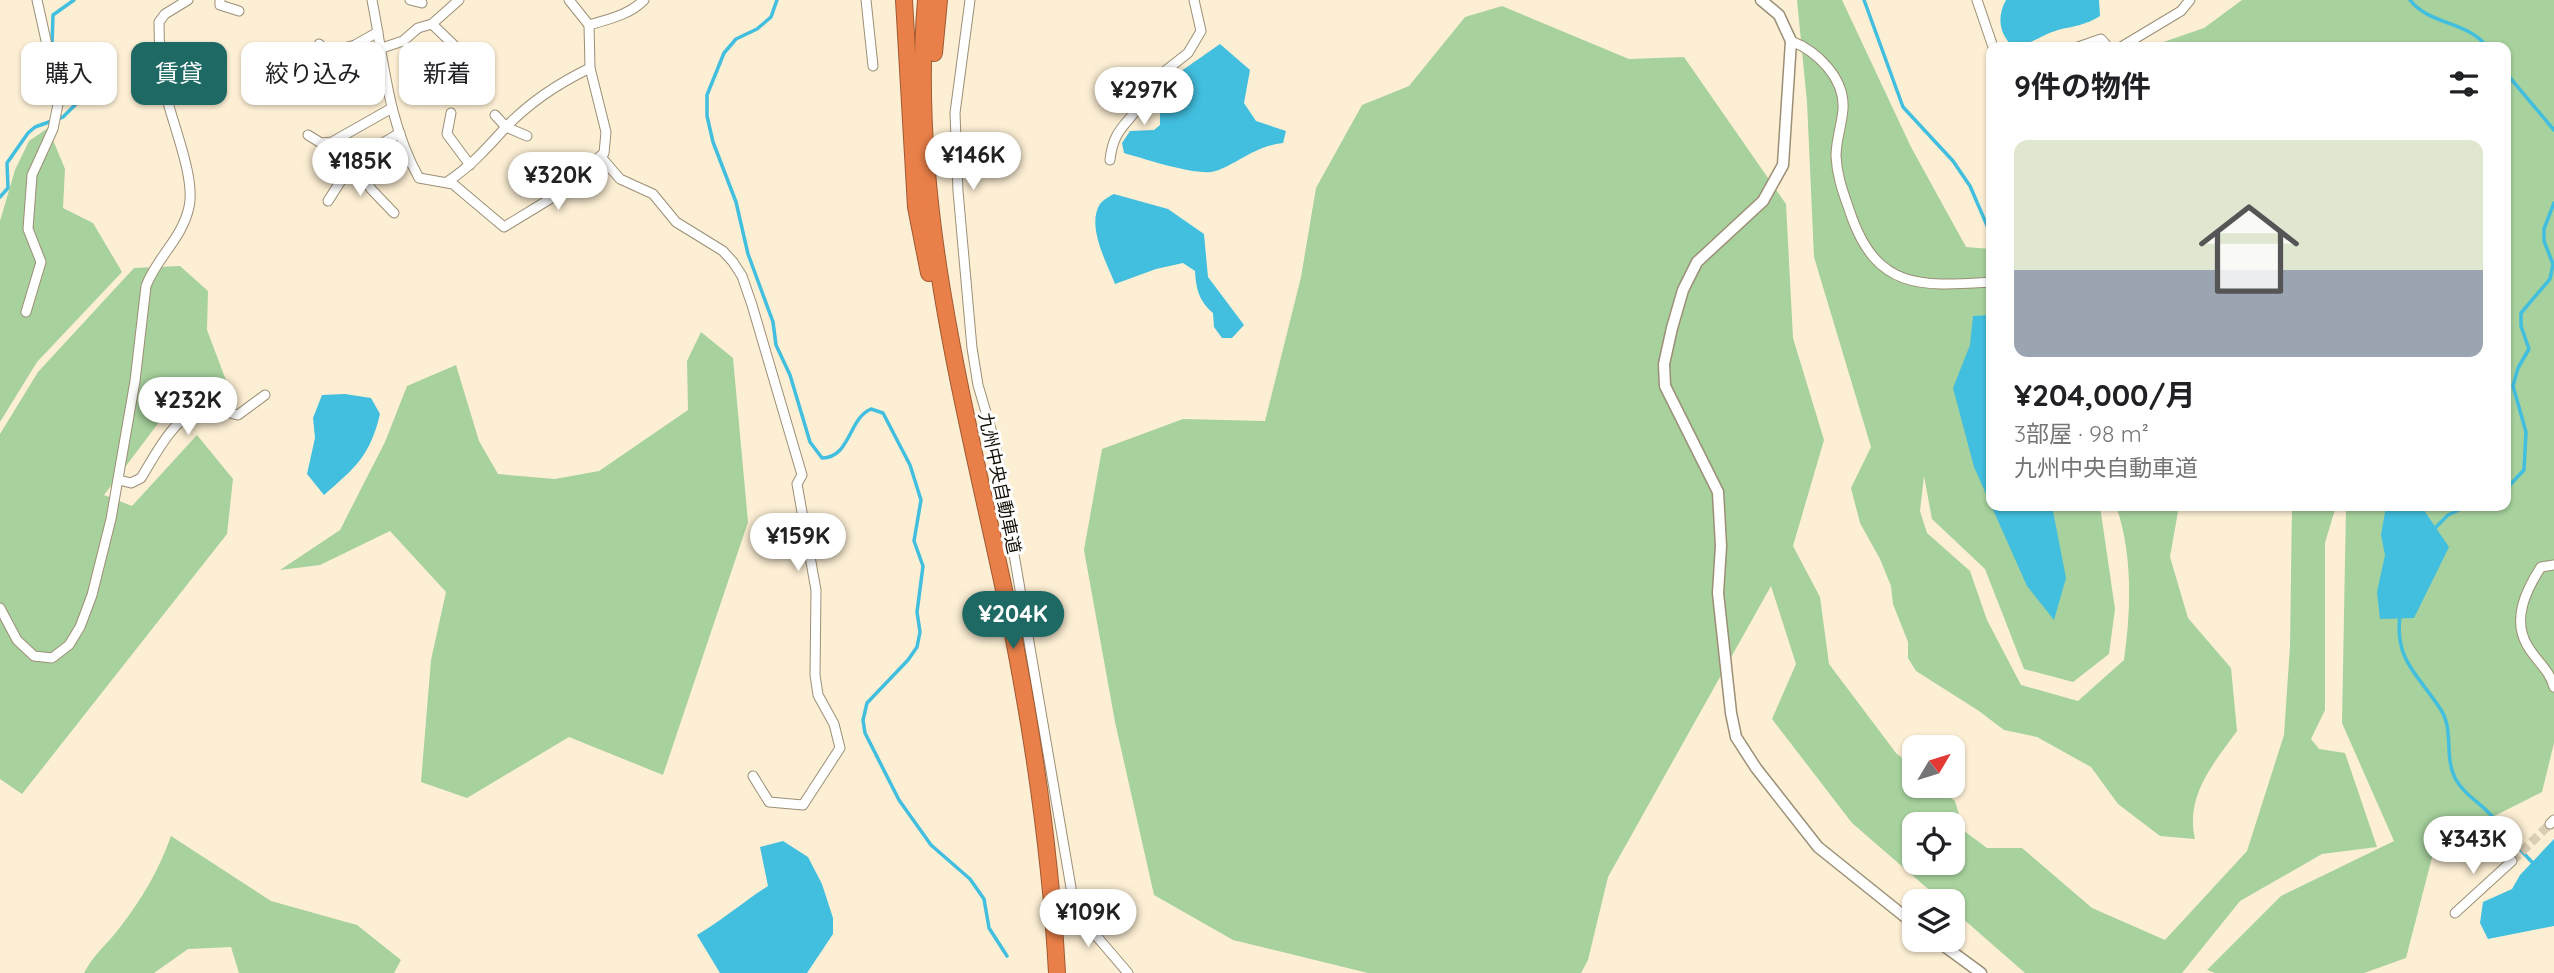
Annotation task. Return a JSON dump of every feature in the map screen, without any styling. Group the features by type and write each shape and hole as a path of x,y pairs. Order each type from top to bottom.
{"highway":[{"path":"904,0 916,207 932,289"},
{"name":"九州中央自動車道","path":"916,0 915,92 932,289 1018,705 1032,795 1048,973"},
{"name":"九州中央自動車道","path":"926,0 924,81 932,221 966,416 1026,702 1042,806 1057,973"},
{"path":"939,0 933,64 935,164 966,416"}],"street":[{"path":"26,312 41,262 28,229 32,175 53,129 58,87 44,40 37,0"},
{"path":"0,608 17,640 34,656 52,658 69,645 92,595 119,480 146,286 154,266 182,230 190,202 178,137 164,87 159,22 165,13 188,0"},
{"path":"220,0 220,5 239,11"},
{"path":"372,0 379,42"},
{"path":"410,0 422,3"},
{"path":"385,47 403,41 418,28 432,24 459,0"},
{"path":"385,74 400,133 419,178 447,182 504,227 550,199 601,157 606,132 590,68 589,25 569,0"},
{"path":"589,25 618,17 636,8 644,0"},
{"path":"866,0 873,66"},
{"path":"970,0 955,113 958,191 978,385 995,443 1075,911 1128,973"},
{"path":"1110,160 1111,144 1120,126 1143,104 1146,86 1188,53 1201,31 1194,0"},
{"path":"1761,0 1779,15 1791,41 1786,147 1780,174 1756,208 1697,262 1683,290 1672,328 1664,364 1665,386 1718,492 1721,546 1718,593 1736,737 1756,768 1818,847 1902,914"},
{"path":"1977,0 1991,42"},
{"path":"2129,42 2181,11 2190,0"},
{"path":"432,24 451,42"},
{"path":"360,42 378,32"},
{"path":"1791,41 1822,62 1836,80 1843,109 1836,154 1840,186 1858,233 1878,264 1889,273 1907,280 1938,283 1986,282"},
{"path":"447,182 490,148 506,127 549,90 590,68"},
{"path":"308,135 321,143 332,142 393,108"},
{"path":"451,113 447,134 470,165"},
{"path":"495,115 506,127 527,136"},
{"path":"328,201 354,160 400,133"},
{"path":"601,157 620,178 653,194 676,222 723,251 742,276 802,475 797,484 816,590 815,675 818,695 834,724 840,748 803,805 769,802 753,776"},
{"path":"354,160 371,189 394,214"},
{"path":"119,480 131,483 141,478 186,417 198,411 214,409 238,415 265,395"},
{"path":"2554,565 2541,567 2533,579 2522,603 2520,622 2526,645 2550,673 2554,687"},
{"path":"2455,913 2512,861"},
{"path":"1952,952 1981,973"}],"green space":[{"path":"1797,0 1842,0 1911,147 1966,247 1986,249 1986,511 2101,511 2115,609 2109,654 2073,682 2024,669 1985,569 1932,519 1924,476 1920,511 1927,533 1970,571 1987,620 2021,685 2078,701 2124,660 2129,582 2122,524 2118,511 2178,511 2170,557 2188,618 2231,668 2237,731 2203,781 2194,809 2195,839 2160,836 2118,804 2091,767 2037,737 2004,730 1916,671 1908,658 1908,642 1893,604 1891,586 1860,523 1851,488 1871,447 1814,257 1807,102"},
{"path":"2242,0 2554,0 2554,743 2542,792 2435,846 2406,958 2364,973 2215,973 2207,970 2281,896 2394,841 2342,723 2346,511 2511,511 2511,42 2163,42 2204,28"},
{"path":"1502,6 1629,59 1684,57 1786,204 1793,338 1824,440 1793,546 1820,597 1829,664 1902,758 1902,798 1951,798 1958,812 1902,812 1902,866 1852,823 1772,719 1796,664 1771,586 1608,877 1588,960 1581,973 1368,973 1233,940 1154,895 1115,722 1084,550 1102,449 1183,419 1265,421 1301,277 1316,188 1362,105 1409,86 1465,17"},
{"path":"48,128 65,169 63,208 93,223 122,272 37,362 0,422 0,221 15,170 29,141"},
{"path":"180,266 208,291 207,330 233,399 175,401 104,495 132,506 197,435 233,479 227,534 22,794 0,779 0,434 38,372 134,268"},
{"path":"701,332 733,358 748,522 663,775 569,737 467,798 421,782 431,660 446,592 390,531 320,565 280,570 340,530 385,442 407,386 456,365 479,441 498,474 555,479 599,471 688,410 687,361"},
{"path":"2292,511 2335,511 2325,543 2325,710 2311,739 2319,749 2345,753 2377,847 2322,854 2240,901 2182,973 2025,973 1965,920 1965,889 1928,889 1912,875 1965,875 1965,832 1987,848 2022,848 2092,908 2165,940 2247,851 2284,735 2290,646"},
{"path":"171,836 271,901 357,925 401,960 394,973 239,973 231,947 188,949 154,973 84,973 143,894 156,872"}],"water":[{"path":"2006,0 2099,0 2100,16 2051,32 2031,42 2009,42 2001,24 2001,12"},
{"path":"1220,44 1250,70 1244,103 1256,121 1286,131 1283,143 1252,152 1211,172 1180,168 1124,153 1122,143 1130,131 1154,130 1160,125 1160,105 1154,90"},
{"path":"1114,194 1168,209 1204,234 1208,277 1244,325 1232,338 1222,338 1214,327 1213,313 1199,294 1195,271 1183,263 1156,269 1115,284 1099,244 1095,223 1100,204"},
{"path":"1986,315 1986,494 1974,467 1953,388 1970,345 1973,316"},
{"path":"345,394 371,398 380,414 371,441 360,460 324,495 307,474 315,438 313,418 322,395"},
{"path":"1994,511 2053,511 2066,578 2054,620 2027,586"},
{"path":"2424,511 2449,547 2414,618 2380,619 2377,592 2385,555 2381,535 2385,512"},
{"path":"2554,839 2554,926 2488,939 2480,923 2483,902 2512,889 2520,875"},
{"path":"783,841 808,857 822,884 833,918 833,934 807,973 720,973 697,935 768,886 760,847"}],"waterway":[{"path":"0,197 8,188 7,163 28,133 35,127 63,117 78,102 70,67 52,46 53,15 74,0"},
{"path":"777,0 771,17 757,29 736,39 724,53 707,95 707,116 713,142 736,202 748,254 773,322 776,345 790,375 810,442 822,458 831,456 839,451 863,414 871,409 883,413 910,465 921,500 914,541 923,566 917,612 920,632 917,647 908,660 867,703 863,720 865,733 899,800 931,845 970,879 984,899 989,928 1007,956"},
{"path":"1864,0 1903,107 1953,161 1970,186 1986,223"},
{"path":"2410,0 2427,14 2470,32 2482,42"},
{"path":"2511,79 2554,130"},
{"path":"2511,484 2524,470 2526,432 2513,386 2518,368 2529,349 2521,326 2521,313 2550,279 2553,264 2544,241 2544,229 2554,203"},
{"path":"2434,529 2448,515 2456,511"},
{"path":"2400,615 2399,631 2405,656 2445,718 2450,761 2455,778 2535,865"}],"tunnel":[{"path":"2512,861 2550,824"}]}
